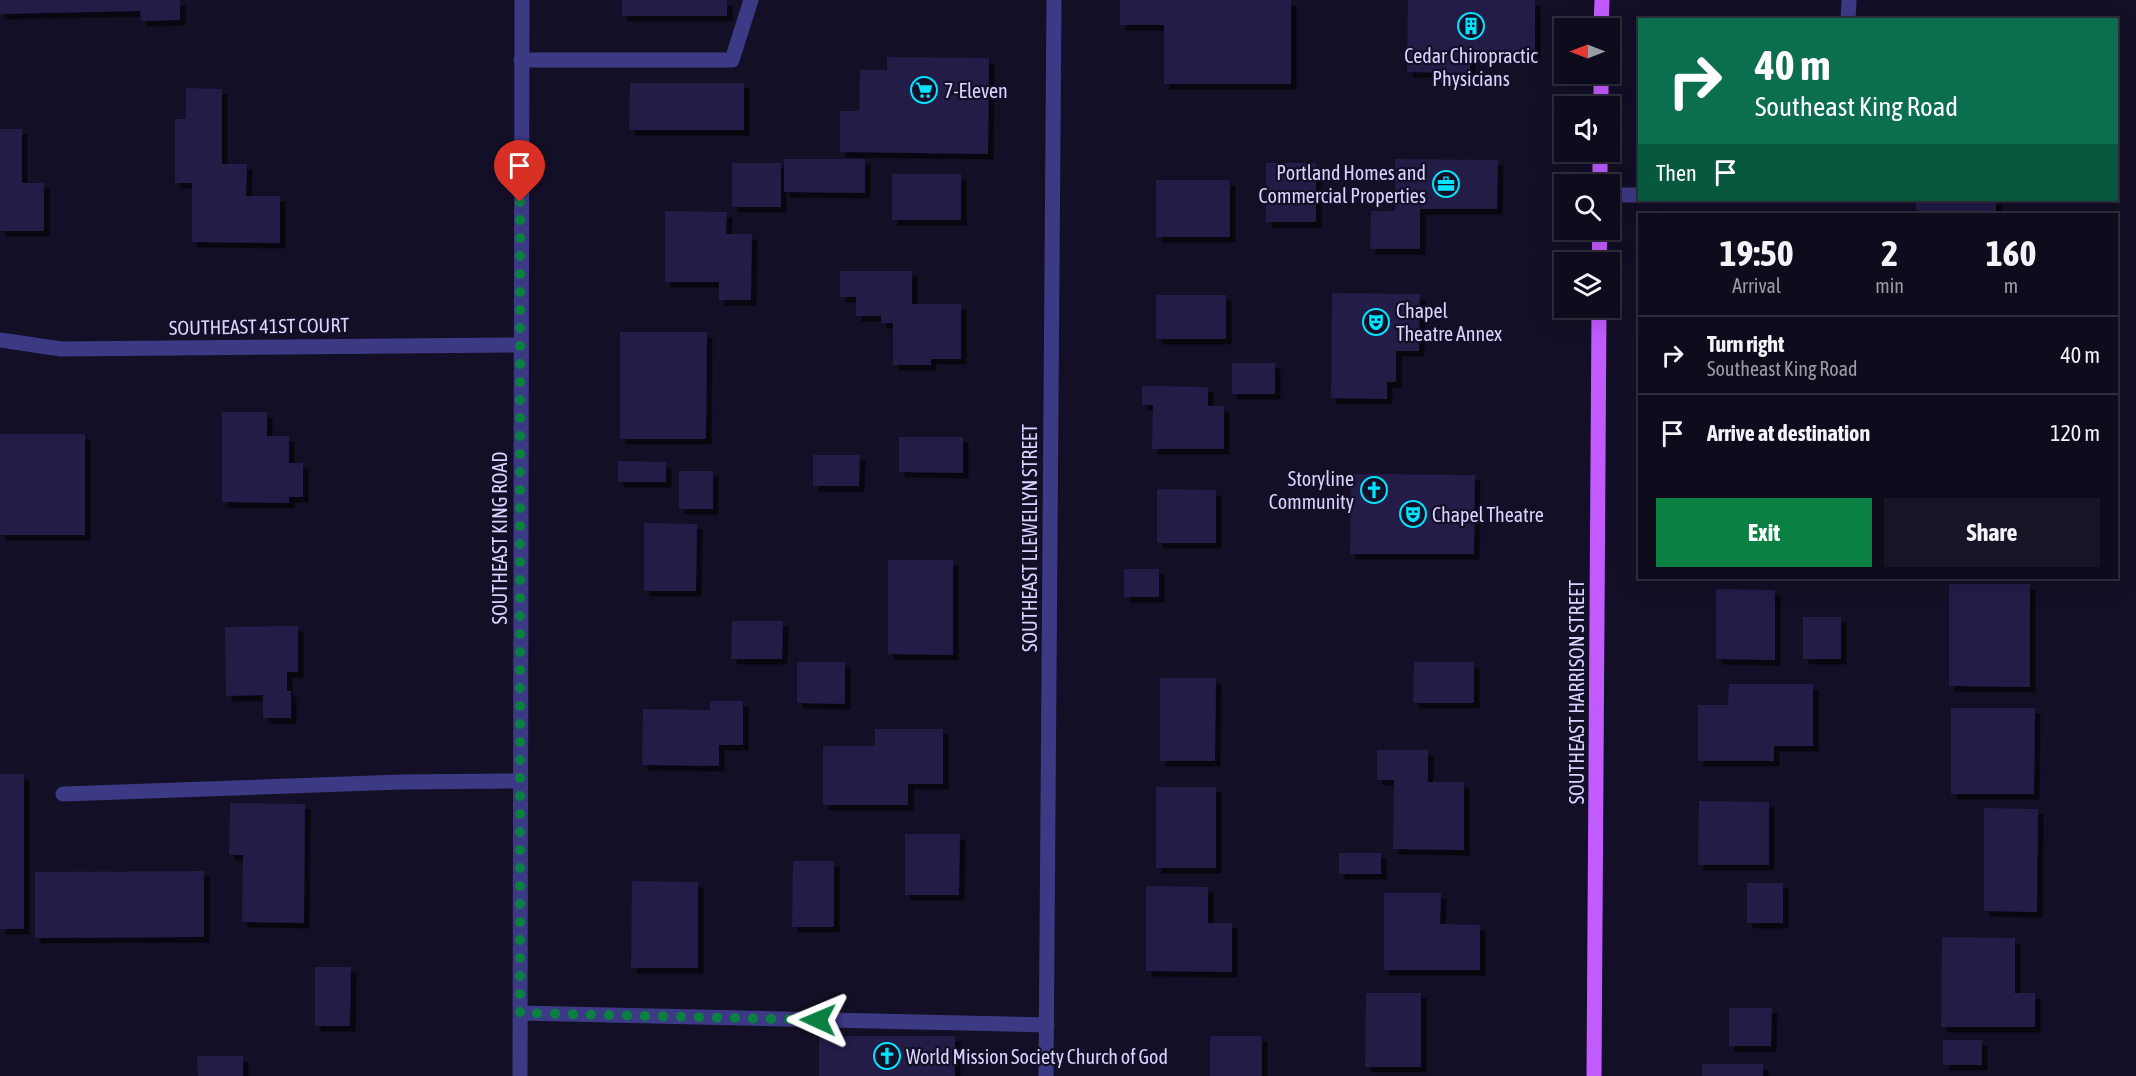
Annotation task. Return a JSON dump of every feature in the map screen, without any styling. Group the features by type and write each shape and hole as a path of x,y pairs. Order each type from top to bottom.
{"main road":[{"path":"1601,18 1602,0"},
{"name":"SOUTHEAST HARRISON STREET","path":"1594,1076 1599,318"}],"street":[{"name":"SOUTHEAST KING ROAD","path":"520,1076 522,0"},
{"path":"521,60 732,60 751,0"},
{"name":"SOUTHEAST LLEWELLYN STREET","path":"1046,1076 1054,0"},
{"path":"1848,18 1849,0"},
{"path":"1620,195 1638,195"},
{"name":"SOUTHEAST 41ST COURT","path":"0,340 61,349 520,345"},
{"path":"63,794 401,782 520,781"},
{"path":"520,1013 1047,1025"}],"building":[{"path":"0,0 180,0 180,20 141,21 140,11 0,14"},
{"path":"622,0 727,0 727,16 622,16"},
{"path":"1120,0 1291,0 1291,84 1164,84 1164,25 1120,25"},
{"name":"Cedar Chiropractic Physicians","path":"1408,0 1535,0 1535,52 1470,52 1470,73 1407,72"},
{"name":"7-Eleven","path":"887,57 989,58 988,154 840,152 840,111 859,111 860,70 887,70"},
{"path":"630,83 744,83 744,130 629,130"},
{"path":"186,88 222,89 222,164 247,164 246,196 280,196 280,243 192,242 192,183 175,183 175,119 186,119"},
{"path":"0,129 22,129 22,183 44,183 44,231 0,231"},
{"path":"784,159 865,159 865,193 784,192"},
{"name":"Portland Homes and Commercial Properties","path":"1395,159 1498,160 1497,209 1420,209 1420,249 1370,249 1371,211 1395,211"},
{"path":"732,163 781,163 781,207 732,207"},
{"path":"1266,163 1316,163 1316,222 1266,222"},
{"path":"892,174 961,174 961,220 892,220"},
{"path":"1156,180 1230,180 1230,237 1156,237"},
{"path":"1916,201 1996,201 1996,213 1916,213"},
{"path":"665,211 727,212 726,234 752,234 751,300 719,300 719,282 665,282"},
{"path":"840,271 912,271 912,304 961,304 961,359 931,359 931,365 893,365 893,323 881,323 881,316 856,316 856,297 840,297"},
{"name":"Chapel Theatre Annex","path":"1332,293 1420,294 1419,351 1396,351 1396,382 1387,382 1387,399 1331,398"},
{"path":"1156,295 1226,295 1226,339 1156,339"},
{"path":"620,332 707,332 706,439 620,439"},
{"path":"1232,363 1275,363 1275,394 1232,394"},
{"path":"1142,386 1208,387 1208,406 1224,406 1224,449 1152,449 1153,405 1142,405"},
{"path":"222,412 267,412 267,436 289,436 289,463 303,463 303,497 289,497 289,503 222,502"},
{"path":"0,434 85,434 85,535 0,535"},
{"path":"899,437 963,437 963,473 899,472"},
{"path":"813,455 860,455 859,486 813,486"},
{"path":"618,461 666,462 666,482 618,482"},
{"path":"679,471 713,471 713,509 679,509"},
{"name":"Chapel Theatre","path":"1351,474 1475,475 1474,554 1350,554"},
{"path":"1157,489 1216,490 1216,543 1157,543"},
{"path":"644,523 697,524 696,591 644,591"},
{"path":"888,560 953,560 953,655 888,654"},
{"path":"1124,569 1159,569 1159,597 1124,597"},
{"path":"1949,584 2030,584 2030,687 1949,686"},
{"path":"1716,589 1775,590 1775,660 1716,659"},
{"path":"1803,617 1841,617 1841,659 1803,659"},
{"path":"732,621 783,621 782,659 731,659"},
{"path":"298,626 298,672 287,672 287,691 291,691 291,718 263,718 263,695 226,696 225,627"},
{"path":"797,662 845,662 845,704 797,703"},
{"path":"1414,662 1474,662 1474,703 1413,703"},
{"path":"1160,678 1216,678 1215,761 1160,761"},
{"path":"1729,684 1813,684 1813,746 1774,746 1774,761 1698,761 1698,705 1728,705"},
{"path":"710,701 743,701 743,745 719,745 719,766 642,765 643,709 710,710"},
{"path":"1951,708 2035,708 2034,794 1951,794"},
{"path":"875,729 943,729 943,784 908,784 908,805 823,805 823,746 875,746"},
{"path":"1377,750 1428,750 1428,782 1464,782 1464,850 1393,849 1394,780 1377,780"},
{"path":"0,774 24,774 24,929 0,929"},
{"path":"1156,787 1216,787 1216,868 1156,868"},
{"path":"1699,801 1769,802 1769,865 1698,865"},
{"path":"230,803 305,804 304,923 242,922 243,855 229,855"},
{"path":"1984,808 2038,809 2037,912 1984,911"},
{"path":"905,834 960,834 959,895 905,895"},
{"path":"1339,853 1381,853 1381,874 1339,874"},
{"path":"793,861 834,861 834,927 792,927"},
{"path":"204,871 204,937 35,938 35,872"},
{"path":"632,881 698,882 698,968 631,968"},
{"path":"1747,883 1783,883 1783,923 1747,923"},
{"path":"1146,886 1208,887 1208,923 1232,923 1232,972 1146,971"},
{"path":"1384,893 1441,893 1440,924 1480,925 1480,970 1384,970"},
{"path":"1942,937 2015,938 2015,993 2035,993 2035,1027 1941,1027"},
{"path":"315,967 351,967 350,1026 315,1026"},
{"path":"1366,993 1421,993 1421,1067 1365,1067"},
{"path":"1729,1008 1772,1008 1771,1046 1729,1046"},
{"name":"World Mission Society Church of God","path":"819,1036 955,1036 955,1076 819,1076"},
{"path":"1210,1036 1262,1036 1262,1076 1210,1076"},
{"path":"1943,1040 1982,1040 1982,1065 1943,1065"},
{"path":"197,1056 243,1056 243,1076 198,1076"},
{"path":"1702,1064 1763,1064 1763,1076 1702,1076"}],"place":[{"name":"Cedar Chiropractic Physicians","path":"1471,26"},
{"name":"7-Eleven","path":"924,90"},
{"name":"Portland Homes and Commercial Properties","path":"1446,184"},
{"name":"Chapel Theatre Annex","path":"1376,322"},
{"name":"Storyline Community","path":"1374,490"},
{"name":"Chapel Theatre","path":"1413,514"},
{"name":"World Mission Society Church of God","path":"887,1056"}],"route":[{"path":"520,202 520,1013 818,1020"}]}
